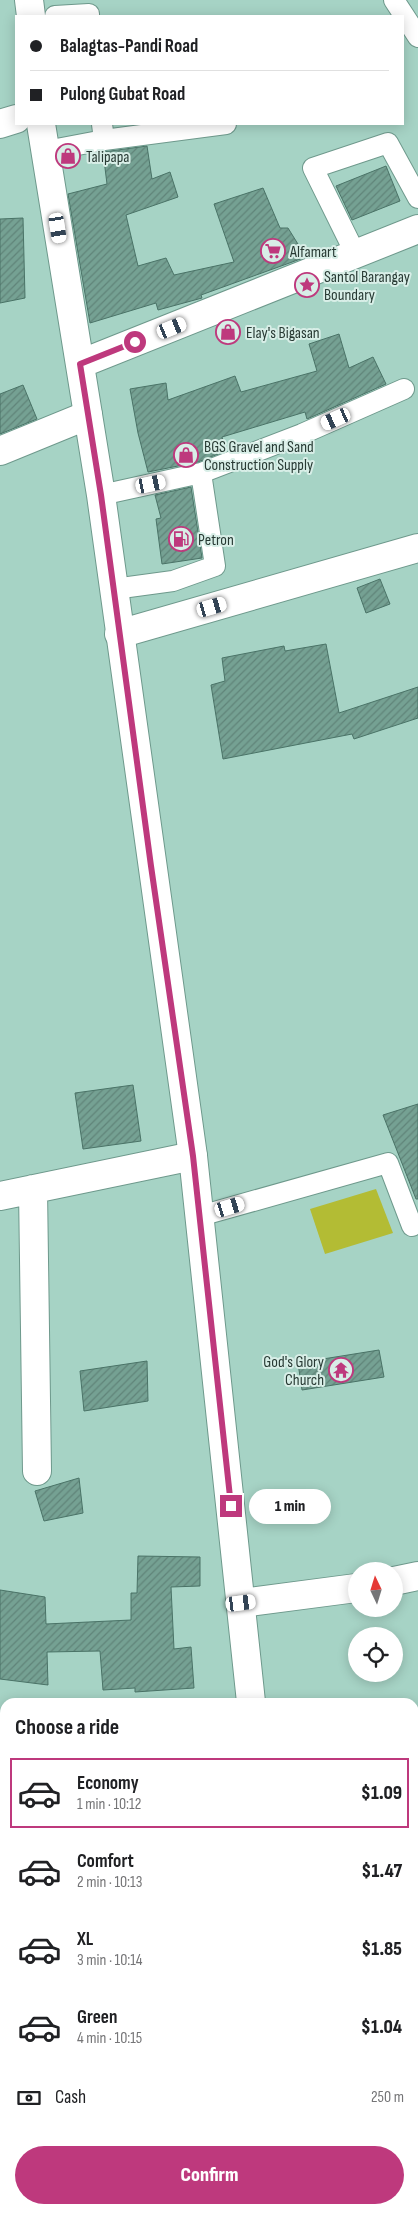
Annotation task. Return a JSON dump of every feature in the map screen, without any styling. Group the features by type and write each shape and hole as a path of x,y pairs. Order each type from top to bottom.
{"main road":[{"path":"30,0 31,15"},
{"path":"0,124 15,120"},
{"path":"42,125 101,495 193,1156 251,1698"},
{"path":"80,364 418,229"},
{"path":"0,451 88,415"},
{"path":"119,634 418,548"},
{"path":"0,1196 193,1156"},
{"path":"34,1189 37,1472"},
{"path":"403,1579 418,1576"},
{"path":"241,1603 348,1589"}],"lane":[{"path":"394,0 418,36"},
{"path":"61,15 89,10"},
{"path":"46,151 103,132 211,125"},
{"path":"356,255 313,168 388,143 418,198"},
{"path":"101,495 201,473 302,434 404,389"},
{"path":"114,589 173,582 215,566 201,473"},
{"path":"200,1216 388,1163 412,1226"}],"green space":[{"path":"376,1189 393,1233 325,1254 310,1209"}],"building":[{"path":"147,146 152,179 170,172 178,197 126,215 138,266 166,258 174,275 234,262 214,204 263,188 280,228 288,228 306,257 201,295 202,298 158,310 156,303 90,323 68,194 107,184 103,152"},
{"path":"386,166 400,201 352,220 336,186"},
{"path":"23,218 25,298 0,303 0,219"},
{"path":"339,334 349,368 373,357 386,384 307,419 305,412 222,437 226,451 198,462 148,472 138,433 130,389 166,383 168,400 235,376 241,392 317,371 309,344"},
{"path":"23,385 37,419 0,434 0,394"},
{"name":"Petron","path":"191,487 202,558 162,564 156,519 161,518 155,495"},
{"path":"380,579 390,604 366,613 357,588"},
{"path":"326,644 339,713 418,687 418,718 354,739 352,734 223,759 211,685 225,681 222,658 284,646 285,651"},
{"path":"133,1085 141,1141 83,1149 75,1093"},
{"path":"418,1104 418,1199 416,1199 383,1115"},
{"name":"God's Glory Church","path":"379,1350 384,1377 302,1390 298,1363"},
{"path":"147,1361 148,1401 84,1411 80,1371"},
{"path":"79,1478 83,1513 44,1521 35,1491"},
{"path":"138,1556 200,1557 200,1586 171,1587 174,1649 191,1647 194,1688 135,1692 135,1688 103,1690 100,1651 47,1652 48,1685 0,1679 0,1590 45,1597 46,1624 131,1620 131,1593 137,1593"}],"place":[{"name":"Talipapa","path":"68,156"},
{"name":"Alfamart","path":"273,251"},
{"name":"Santol Barangay Boundary","path":"307,285"},
{"name":"Elay's Bigasan","path":"228,332"},
{"name":"BGS Gravel and Sand Construction Supply","path":"186,455"},
{"name":"Petron","path":"181,539"},
{"name":"God's Glory Church","path":"341,1370"}],"route":[{"path":"135,342 80,364 101,495 151,866 193,1156 231,1506"}]}
